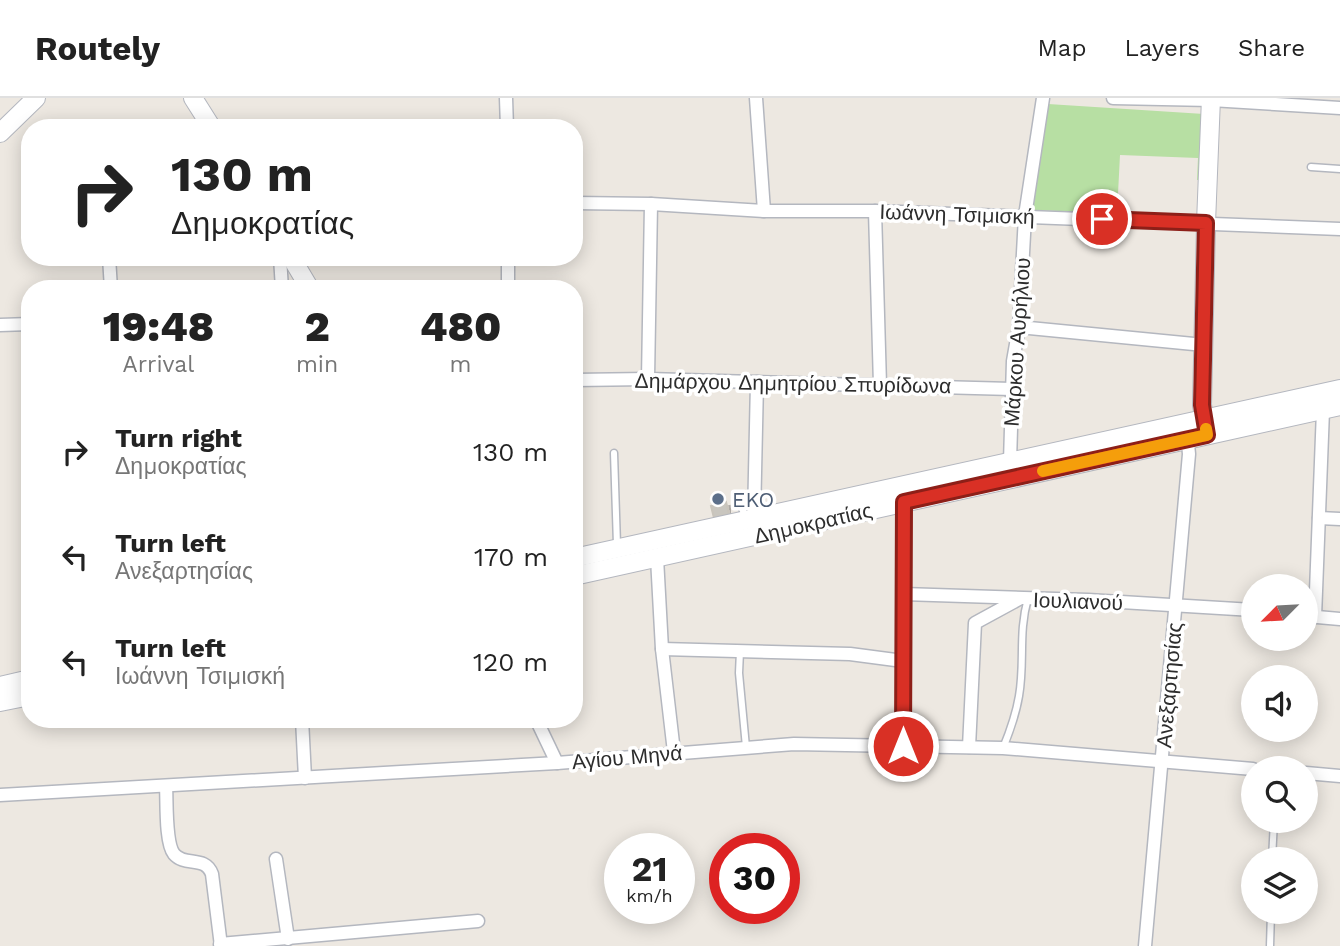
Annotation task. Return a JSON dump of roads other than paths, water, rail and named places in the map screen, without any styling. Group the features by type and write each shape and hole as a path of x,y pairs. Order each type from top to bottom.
{"main road":[{"path":"0,133 36,98"},
{"path":"193,98 206,119"},
{"path":"1206,427 1203,345 1211,99"},
{"name":"Δημοκρατίας","path":"583,574 904,502 1187,432 1340,389"},
{"name":"Δημοκρατίας","path":"1206,427 1331,408"},
{"name":"Δημοκρατίας","path":"583,556 747,515 1010,462 1187,432"},
{"path":"1,695 21,684"},
{"path":"1,695 21,696"}],"street":[{"path":"506,98 507,119"},
{"path":"755,98 764,211"},
{"name":"Μάρκου Αυρήλιου","path":"1010,462 1013,361 1019,327 1025,216 1043,98"},
{"path":"1113,98 1295,101 1340,108"},
{"name":"Ιωάννη Τσιμισκή","path":"583,203 764,211 875,211 1025,216 1340,229"},
{"path":"648,379 651,204"},
{"path":"875,211 880,385"},
{"path":"0,325 21,324"},
{"path":"1019,327 1203,345"},
{"name":"Δημάρχου Δημητρίου Σπυρίδωνα","path":"583,380 648,379 1012,389"},
{"path":"747,515 758,382"},
{"path":"1314,574 1331,408"},
{"name":"Ανεξαρτησίας","path":"1145,946 1176,605 1187,432"},
{"path":"903,746 904,502"},
{"path":"1319,518 1340,519"},
{"path":"657,558 674,752"},
{"name":"Ιουλιανού","path":"903,594 1241,609"},
{"path":"969,747 975,623 1024,599"},
{"path":"1318,618 1340,619"},
{"path":"663,649 850,654 903,661"},
{"path":"302,728 305,778"},
{"path":"540,728 557,763"},
{"name":"Αγίου Μηνά","path":"0,795 557,763 674,752 821,743 1003,748 1241,768"},
{"path":"1318,774 1340,776"},
{"path":"166,786 170,844 174,855 184,860 203,862 210,868 220,945 478,921"},
{"path":"276,859 288,939"}],"lane":[{"path":"1311,167 1340,169"},
{"path":"614,453 617,548"},
{"path":"1003,748 1014,721 1020,695 1024,599"},
{"path":"740,651 739,673 746,747"},
{"path":"1270,946 1271,924"}],"place":[{"name":"EKO","path":"718,499"}]}
